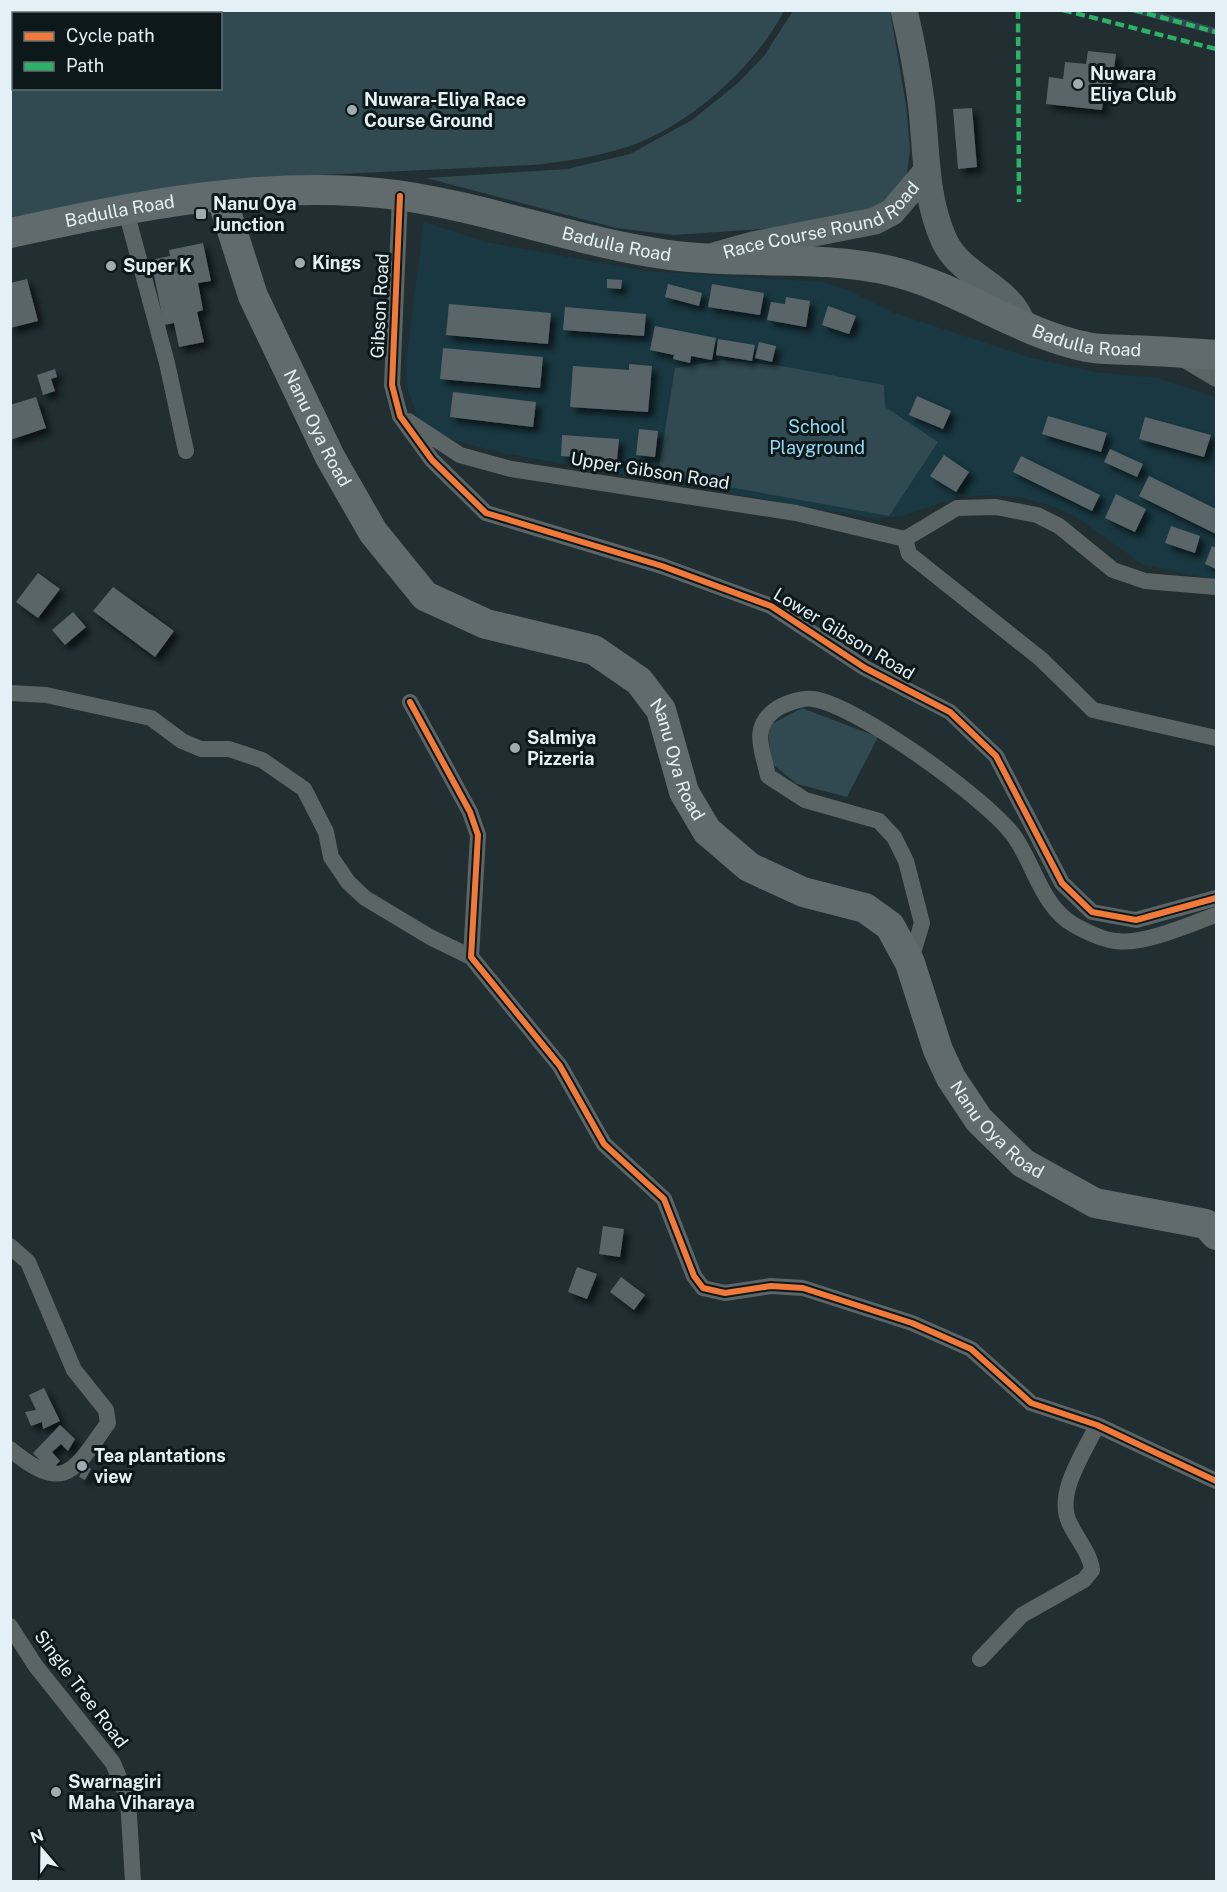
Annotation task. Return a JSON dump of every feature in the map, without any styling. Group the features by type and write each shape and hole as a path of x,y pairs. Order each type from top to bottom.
{"highway":[{"name":"Badulla Road","path":"10,233 221,196 312,190 400,196 457,206 586,240 672,255 819,262 888,270 940,287 1023,326 1087,347 1216,355"},
{"name":"Nanu Oya Road","path":"221,196 253,296 330,457 373,532 425,596 486,624 594,650 639,681 661,710 684,792 707,831 749,867 803,892 865,908 890,926 910,963 938,1050 951,1078 979,1120 1023,1163 1095,1203 1206,1224 1216,1235"}],"main road":[{"name":"Race Course Round Road","path":"904,10 921,100 926,172 936,219 949,250 962,266 1014,307 1023,326"},
{"name":"Race Course Round Road","path":"710,257 753,244 875,221 892,212 926,172"}],"street":[{"name":"Gibson Road","path":"400,196 392,385 400,416"},
{"path":"126,211 167,363 186,451"},
{"path":"1174,352 1216,378"},
{"name":"Upper Gibson Road","path":"400,416 460,455 511,469 796,513 905,539"},
{"name":"Lower Gibson Road","path":"400,416 432,460 486,513 662,566 771,606 865,668 950,712 996,756 1062,883 1092,912 1136,920 1216,898"},
{"path":"1216,586 1145,581 1113,570 1059,526 1037,515 996,507 957,508 905,539 909,554 1041,659 1093,710 1216,738"},
{"path":"10,693 46,695 151,718 182,741 201,748 229,749 262,760 304,789 326,832 331,857 348,882 365,898 430,937 471,957 560,1066 604,1144 664,1199 694,1276 703,1288 725,1293 771,1286 803,1288 912,1323 971,1349 1031,1403 1097,1425 1216,1481"},
{"path":"910,963 922,923 906,861 894,837 879,821 805,800 768,776 759,734 764,718 780,706 812,698 852,712 975,795 1014,835 1056,911 1073,924 1115,941 1136,941 1216,915"},
{"path":"410,702 470,812 478,835 471,957"},
{"path":"10,1246 28,1262 74,1370 106,1410 108,1423 77,1467 60,1474 35,1469 10,1449"},
{"path":"980,1659 1022,1615 1084,1580 1092,1570 1091,1561 1068,1522 1064,1502 1097,1425"},
{"name":"Single Tree Road","path":"10,1626 34,1665 113,1763 128,1799 133,1881"}],"shaded area":[{"path":"424,222 486,242 646,271 824,282 850,291 892,312 1029,357 1095,372 1157,378 1216,397 1216,580 1143,565 1075,516 1055,507 1019,497 986,495 956,498 903,516 876,519 502,453 453,440 427,426 417,416 407,387 406,361"}],"green space":[{"name":"Nuwara-Eliya Race Course Ground","path":"10,11 784,11 756,53 718,92 673,125 615,151 580,159 532,165 232,179 136,193 11,217"},
{"path":"793,11 890,11 906,105 910,150 907,173 900,190 864,215 788,227 674,235 616,228 426,178 567,169 630,154 692,120 738,83 764,56"},
{"path":"1126,11 1153,11 1216,28 1216,35"},
{"name":"School Playground","path":"722,360 776,365 884,385 885,407 938,442 889,516 658,474 675,368"},
{"path":"802,708 878,737 847,797 797,784 771,763 768,726"}],"building":[{"path":"1088,51 1116,54 1112,84 1105,84 1102,110 1046,104 1049,77 1063,79 1065,62 1086,64"},
{"path":"972,108 977,167 958,169 953,109"},
{"path":"203,243 211,281 198,283 203,310 197,312 204,342 179,347 174,323 164,325 151,260 170,256 169,250"},
{"path":"27,279 38,321 10,328 10,283"},
{"path":"607,279 622,280 621,289 607,288"},
{"path":"668,284 702,293 699,306 665,297"},
{"path":"712,284 764,293 760,315 708,307"},
{"path":"786,297 810,301 806,327 767,320 771,302 785,304"},
{"path":"449,304 551,313 548,344 446,335"},
{"path":"828,306 856,316 849,334 822,325"},
{"path":"565,307 646,314 644,336 563,330"},
{"path":"655,326 716,338 712,360 691,356 690,363 673,359 674,355 650,350"},
{"path":"718,339 755,345 752,361 716,355"},
{"path":"759,342 776,346 772,362 755,358"},
{"path":"443,348 543,357 540,388 440,379"},
{"path":"629,364 652,366 648,412 570,407 573,366 629,370"},
{"path":"55,369 57,377 51,379 55,391 43,395 37,375"},
{"path":"453,392 536,402 533,427 450,417"},
{"path":"917,396 951,411 943,429 909,415"},
{"path":"36,397 46,428 10,440 10,405"},
{"path":"1048,416 1107,433 1101,452 1042,434"},
{"path":"1145,417 1211,435 1204,457 1139,439"},
{"path":"639,429 658,431 655,457 636,455"},
{"path":"562,435 619,439 617,460 561,456"},
{"path":"1110,449 1143,464 1137,477 1104,462"},
{"path":"944,455 969,472 956,492 930,476"},
{"path":"1021,456 1100,495 1092,511 1013,472"},
{"path":"1149,476 1216,509 1216,534 1139,496"},
{"path":"1116,494 1146,509 1135,532 1105,518"},
{"path":"1171,526 1200,536 1195,553 1165,543"},
{"path":"1212,546 1216,548 1216,569 1205,564"},
{"path":"38,573 60,589 38,618 16,602"},
{"path":"113,587 174,631 155,657 93,611"},
{"path":"73,612 86,627 65,645 52,630"},
{"path":"603,1226 624,1229 620,1257 599,1254"},
{"path":"577,1267 597,1274 587,1299 568,1292"},
{"path":"621,1277 645,1295 634,1310 610,1292"},
{"path":"44,1388 60,1421 43,1429 42,1422 31,1426 25,1412 36,1410 29,1395"},
{"path":"60,1425 75,1439 68,1451 61,1444 52,1452 60,1461 50,1471 33,1453"},
{"path":"85,1466 91,1469 85,1480 79,1477"}],"marked path":[{"path":"1018,10 1019,202"},
{"path":"1063,10 1216,49"},
{"path":"1134,10 1216,32"}],"cycle path":[{"path":"400,196 392,385 400,416 432,460 486,513 662,566 771,606 865,668 950,712 996,756 1062,883 1092,912 1136,920 1216,898"},
{"path":"410,702 470,812 478,835 471,957 560,1066 604,1144 664,1199 694,1276 703,1288 725,1293 771,1286 803,1288 912,1323 971,1349 1031,1403 1097,1425 1216,1481"}],"place":[{"name":"Nuwara Eliya Club","path":"1078,84"},
{"name":"Nuwara-Eliya Race Course Ground","path":"352,110"},
{"name":"Nanu Oya Junction","path":"201,214"},
{"name":"Kings","path":"300,263"},
{"name":"Super K","path":"111,266"},
{"name":"Salmiya Pizzeria","path":"515,748"},
{"name":"Tea plantations view","path":"82,1466"},
{"name":"Swarnagiri Maha Viharaya","path":"56,1792"}]}
